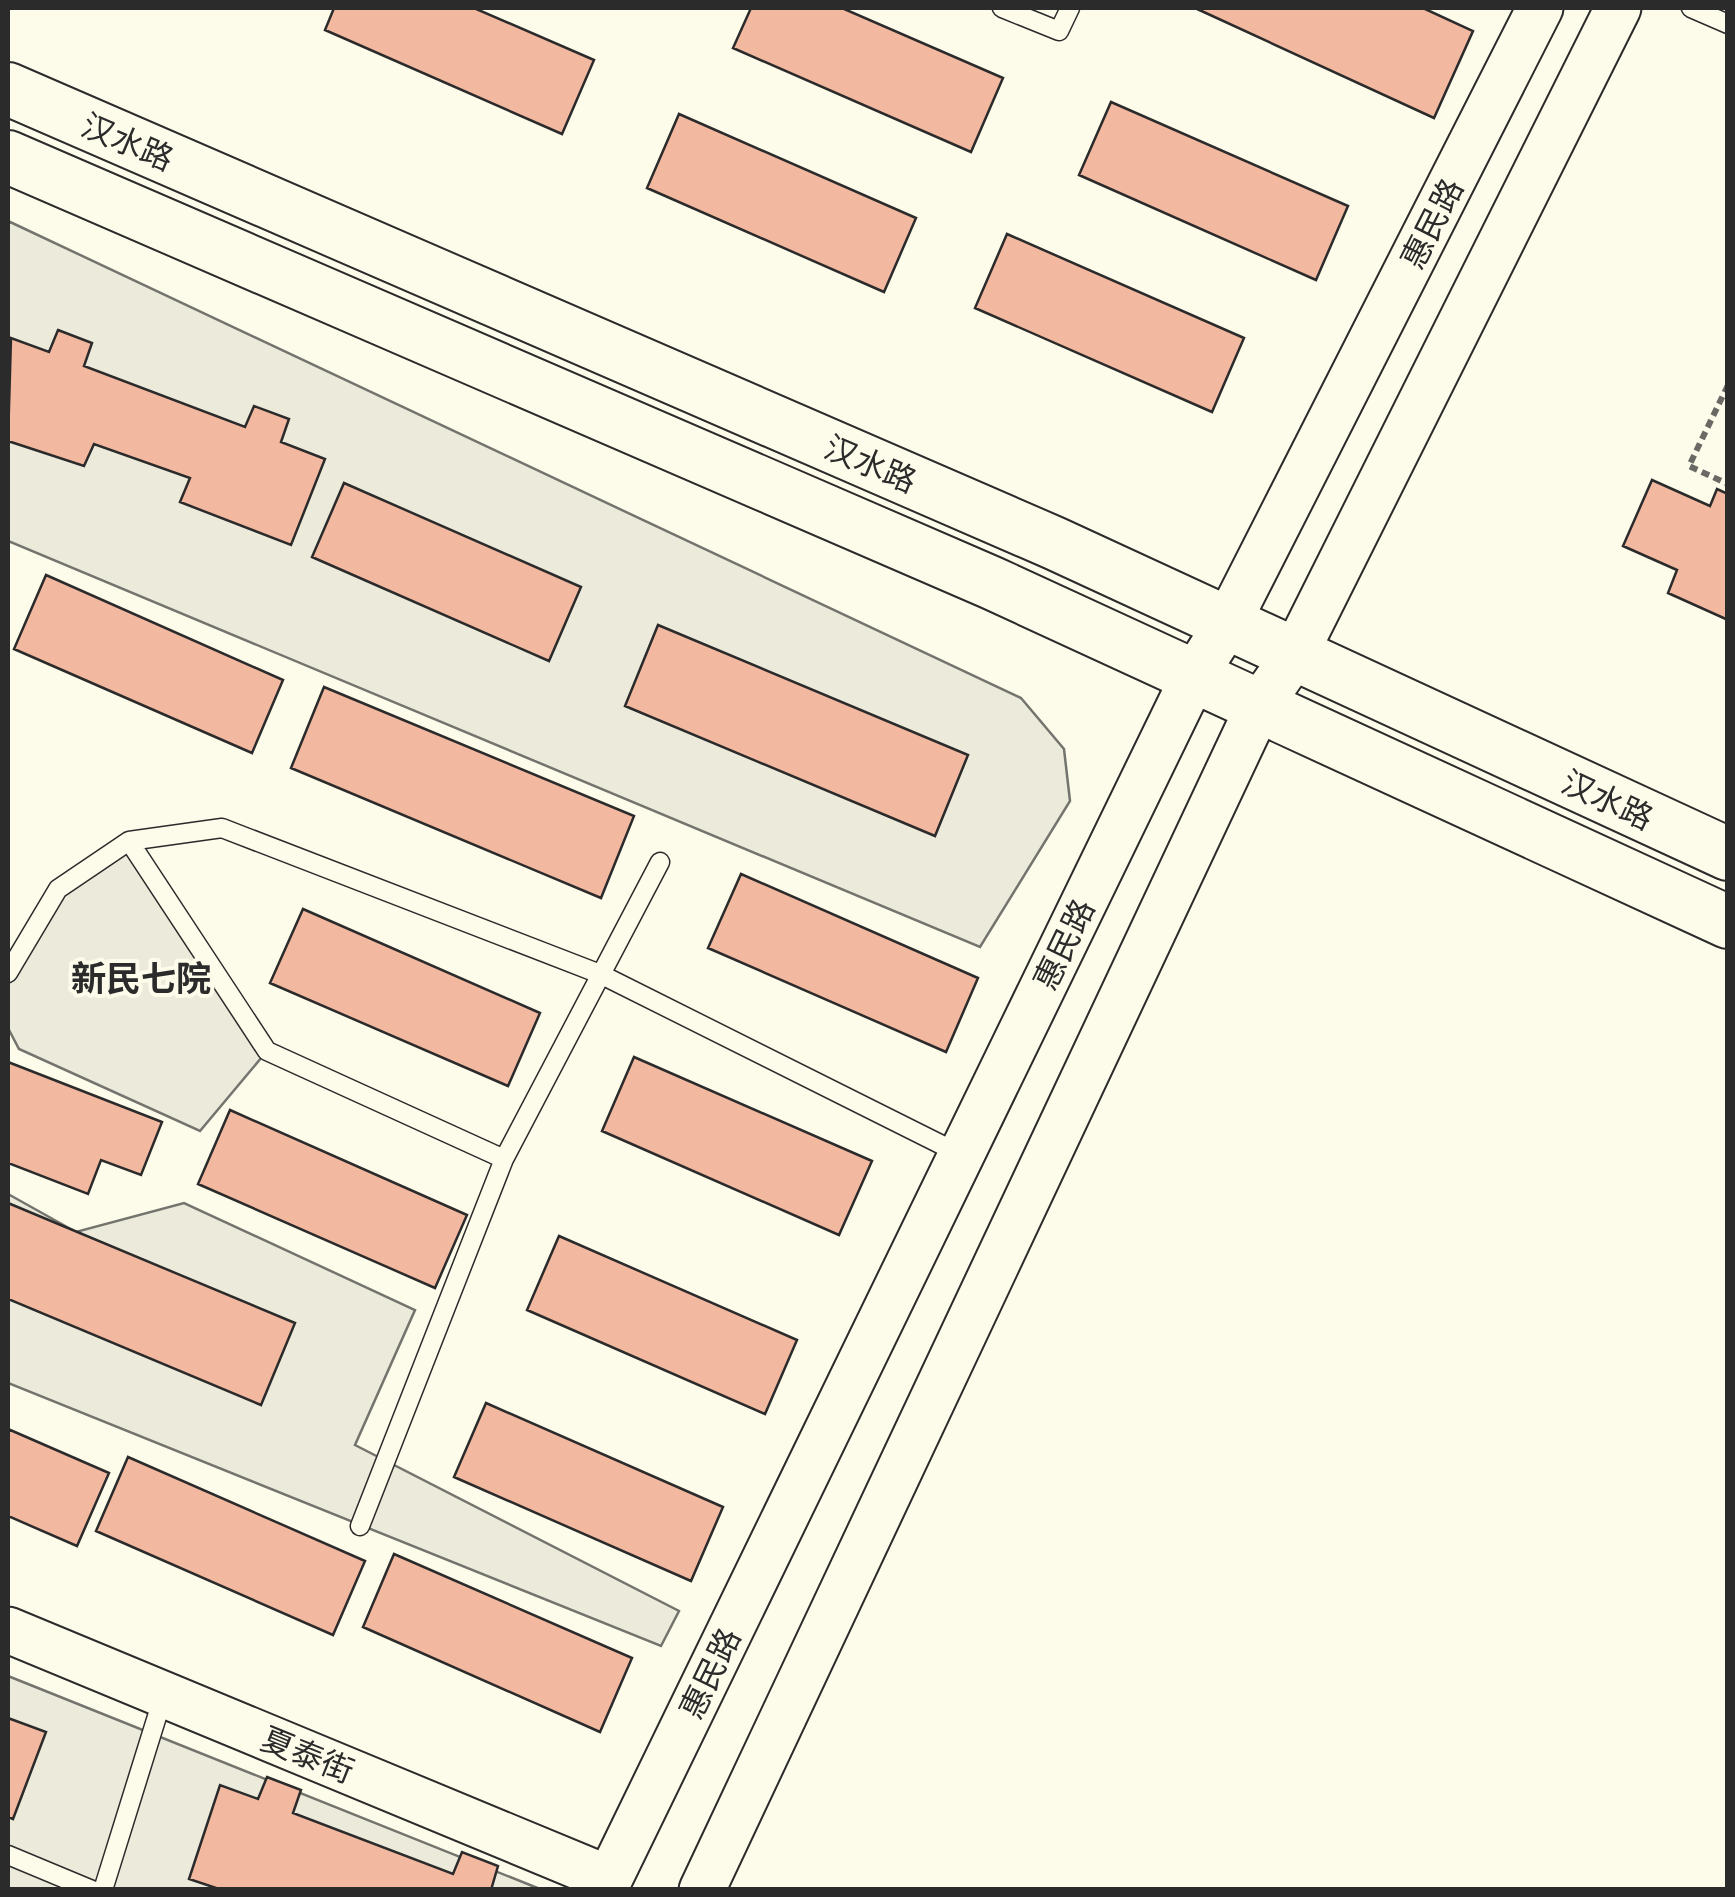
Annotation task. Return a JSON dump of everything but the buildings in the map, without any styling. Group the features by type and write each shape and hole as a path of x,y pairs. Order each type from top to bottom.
{"main road":[{"name":"汉水路","path":"8,89 1036,535 1728,854"},
{"name":"汉水路","path":"8,157 974,575 1728,922"}],"street":[{"name":"惠民路","path":"607,1884 1194,676 1228,624 1540,8"},
{"path":"702,1890 1259,706 1294,656 1618,8"},
{"name":"夏泰街","path":"8,1630 607,1884"}],"lane":[{"path":"1002,8 1059,31 1070,8"},
{"path":"1691,8 1728,24"},
{"path":"8,973 58,889 129,841 222,828 600,974 960,1154"},
{"path":"129,841 267,1051 504,1160"},
{"path":"360,1526 504,1160 660,862"},
{"path":"102,1890 164,1694"},
{"path":"8,1855 92,1890"}],"path":[{"path":"1728,386 1690,466 1728,484"}],"shaded area":[{"path":"8,221 1021,698 1064,749 1070,801 980,947 8,541"},
{"path":"129,841 267,1051 200,1131 19,1049 8,1028 8,973 58,889"},
{"path":"8,1194 76,1232 184,1203 415,1310 355,1445 679,1611 661,1646 8,1383"},
{"path":"8,1676 540,1889 8,1889"}],"district":[{"name":"新民七院","path":"141,977"}]}
